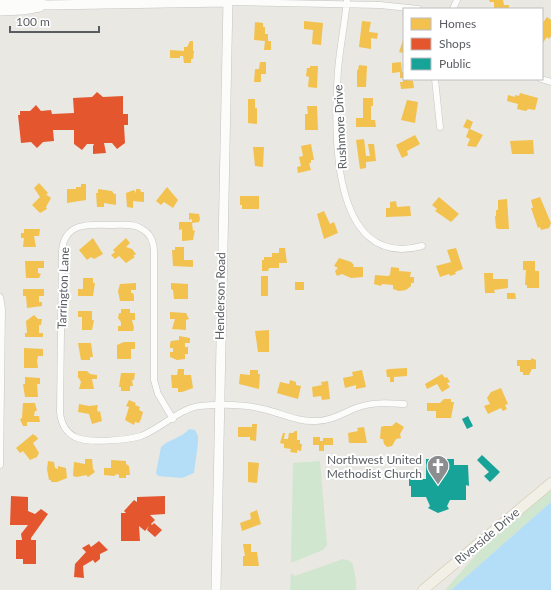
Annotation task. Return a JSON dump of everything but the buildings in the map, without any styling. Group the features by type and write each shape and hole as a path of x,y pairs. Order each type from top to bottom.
{"main road":[{"path":"0,2 23,2 47,5 228,1"},
{"name":"Henderson Road","path":"216,590 218,406 228,1"},
{"path":"0,11 23,10 47,5"},
{"name":"Riverside Drive","path":"423,590 551,483"}],"street":[{"path":"228,1 347,2 412,8"},
{"name":"Rushmore Drive","path":"347,2 338,68 337,100 340,164 349,208 354,220 366,236 381,246 407,250 422,246"},
{"path":"435,80 440,127"},
{"name":"Tarrington Lane","path":"173,419 158,394 154,380 154,252 152,239 142,229 129,225 89,224 77,227 66,237 63,247 60,412 64,427 74,437 80,439 108,440 140,436 173,419 196,406 251,406 306,422 317,422 327,420 357,407 369,404 404,404"},
{"path":"0,297 2,309 0,465"}],"green space":[{"path":"320,461 327,545 323,550 291,563 293,463"},
{"path":"551,489 551,502 451,590 445,590 483,547"},
{"path":"343,559 350,561 353,565 356,590 290,590 291,573 295,576"}],"water":[{"path":"189,429 195,430 198,436 194,473 182,478 158,476 156,473 161,447"},
{"path":"551,502 551,590 451,590"}],"place":[{"name":"Northwest United Methodist Church","path":"438,486"}]}
